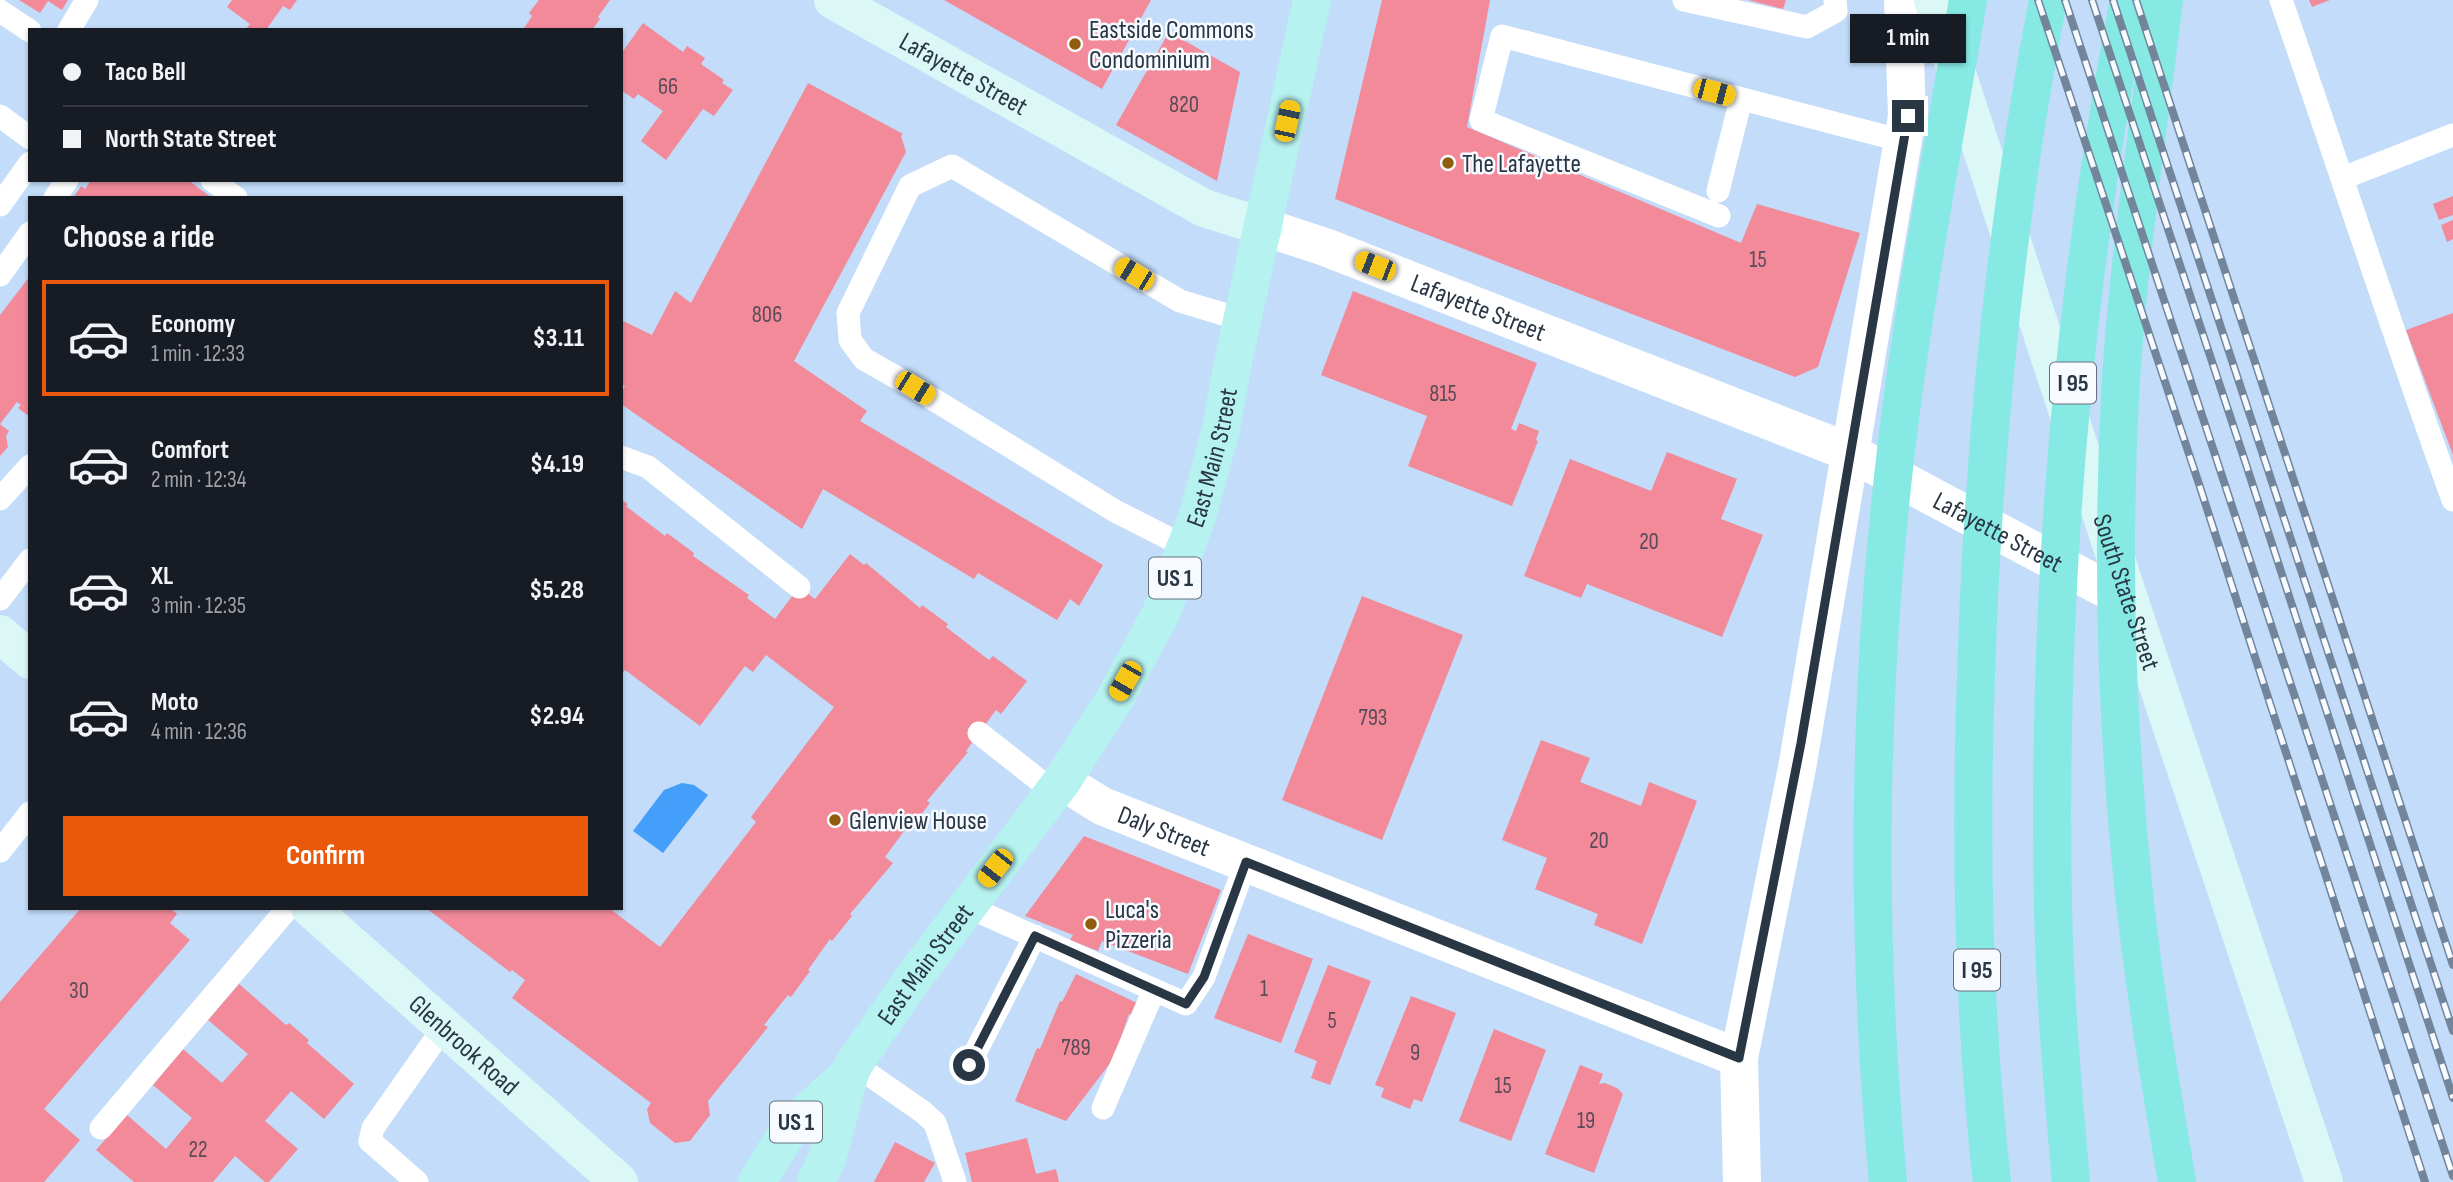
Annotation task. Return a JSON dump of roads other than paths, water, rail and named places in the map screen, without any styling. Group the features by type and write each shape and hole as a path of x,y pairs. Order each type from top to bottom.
{"highway":[{"path":"1888,1182 1873,930 1874,751 1883,584 1902,408 1968,0"},
{"name":"I 95","path":"1992,1182 1979,1015 1974,869 1973,758 1979,582 1988,440 2002,297 2048,0"},
{"name":"I 95","path":"2071,1182 2060,1053 2053,911 2052,769 2056,627 2064,484 2076,344 2094,200 2129,0"},
{"path":"2164,0 2128,294 2120,397 2116,575 2124,776 2143,969 2177,1182"}],"main road":[{"name":"Lafayette Street","path":"833,0 1204,208 1264,227"},
{"name":"East Main Street","path":"757,1182 790,1128 852,1068 966,906 1058,786 1116,697 1161,613 1208,483 1219,439 1312,0"},
{"name":"South State Street","path":"1933,0 2324,1182"},
{"path":"0,634 28,658"},
{"name":"Glenbrook Road","path":"312,910 619,1182"},
{"name":"East Main Street","path":"816,1182 827,1159 852,1068"}],"street":[{"path":"1742,1182 1739,1058 1799,754 1905,129 1903,0"},
{"name":"Lafayette Street","path":"1264,227 1325,247 1849,453 2130,602"},
{"name":"Daly Street","path":"1058,786 1102,806 1739,1058"}],"lane":[{"path":"70,28 88,0"},
{"path":"1684,0 1807,27 1836,11 1835,0"},
{"path":"2281,0 2396,342 2453,500"},
{"path":"0,11 28,30"},
{"path":"1719,216 1481,120 1502,36 1741,99 1905,129"},
{"path":"1718,191 1741,99"},
{"path":"0,116 28,137"},
{"path":"2343,178 2453,135"},
{"path":"0,205 28,166"},
{"path":"1186,547 1115,511 863,359 850,340 848,313 910,186 952,166 1180,301 1243,320"},
{"path":"215,182 233,196"},
{"path":"0,275 28,236"},
{"path":"623,458 648,467 799,587"},
{"path":"0,499 28,468"},
{"path":"0,599 28,563"},
{"path":"979,733 1058,786"},
{"path":"0,851 28,816"},
{"path":"966,906 1186,1004 1204,977 1246,862"},
{"path":"101,1128 286,910"},
{"path":"969,1065 1035,936"},
{"path":"1103,1108 1154,990"},
{"path":"416,1182 370,1141 373,1128 444,1027"},
{"path":"852,1068 923,1112 934,1123 955,1182"}],"water":[{"path":"682,783 694,785 708,795 663,853 633,831 664,790"}],"railway":[{"path":"2038,0 2199,484 2425,1182"},
{"path":"2065,0 2453,1176"},
{"path":"2092,0 2453,1098"},
{"path":"2113,0 2453,1031"},
{"path":"2136,0 2453,965"}],"place":[{"name":"Eastside Commons Condominium","path":"1075,44"},
{"name":"The Lafayette","path":"1448,163"},
{"name":"Glenview House","path":"835,820"},
{"name":"Luca's Pizzeria","path":"1091,924"}]}
